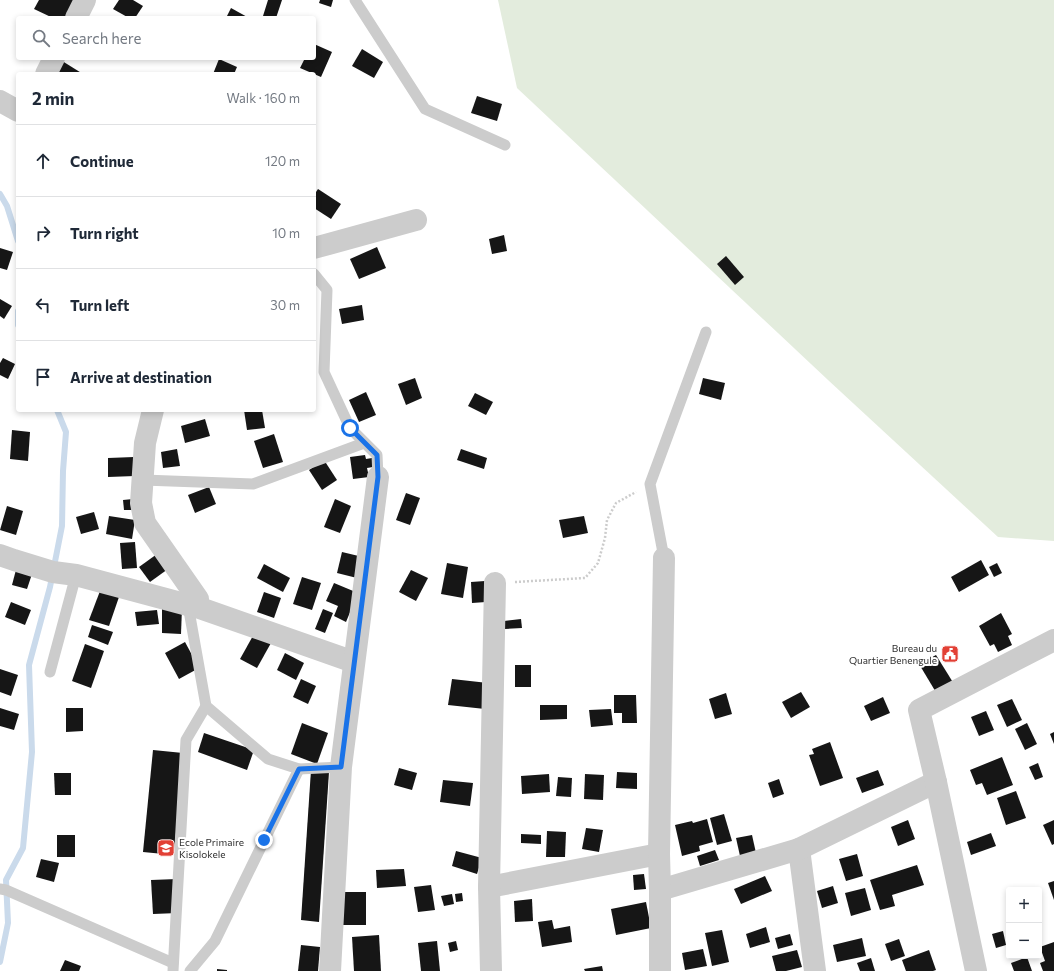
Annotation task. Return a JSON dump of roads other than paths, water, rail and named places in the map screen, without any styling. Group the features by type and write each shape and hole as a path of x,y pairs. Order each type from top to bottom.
{"street":[{"path":"77,16 85,0"},
{"path":"47,72 53,60"},
{"path":"0,101 16,110"},
{"path":"316,247 416,220"},
{"path":"153,412 145,443 142,480 141,503 145,523 198,599 192,606"},
{"path":"330,971 341,767 378,477"},
{"path":"0,555 53,572 76,575 192,606 354,662"},
{"path":"660,971 659,854 664,558"},
{"path":"491,971 489,887 495,583"},
{"path":"976,971 936,782 919,710 1054,640"},
{"path":"660,890 799,849 936,782"},
{"path":"799,849 815,971"},
{"path":"489,887 659,854"}],"lane":[{"path":"356,0 425,109 505,145"},
{"path":"316,277 326,290 324,372 350,428 377,455 378,477"},
{"path":"664,558 650,484 706,332"},
{"path":"142,480 253,484 364,443"},
{"path":"50,672 76,575"},
{"path":"0,889 14,893 173,967 186,740 206,706 192,606"},
{"path":"206,706 268,759 299,769 341,767"},
{"path":"190,971 215,941 299,769"}],"waterway":[{"path":"0,194 7,206 16,235"},
{"path":"0,962 8,923 6,880 23,848 32,752 29,665 50,587 62,526 63,471 66,432 58,412"}],"place":[{"name":"Bureau du Quartier Benengule","path":"950,654"},
{"name":"Ecole Primaire Kisolokele","path":"166,848"}]}
